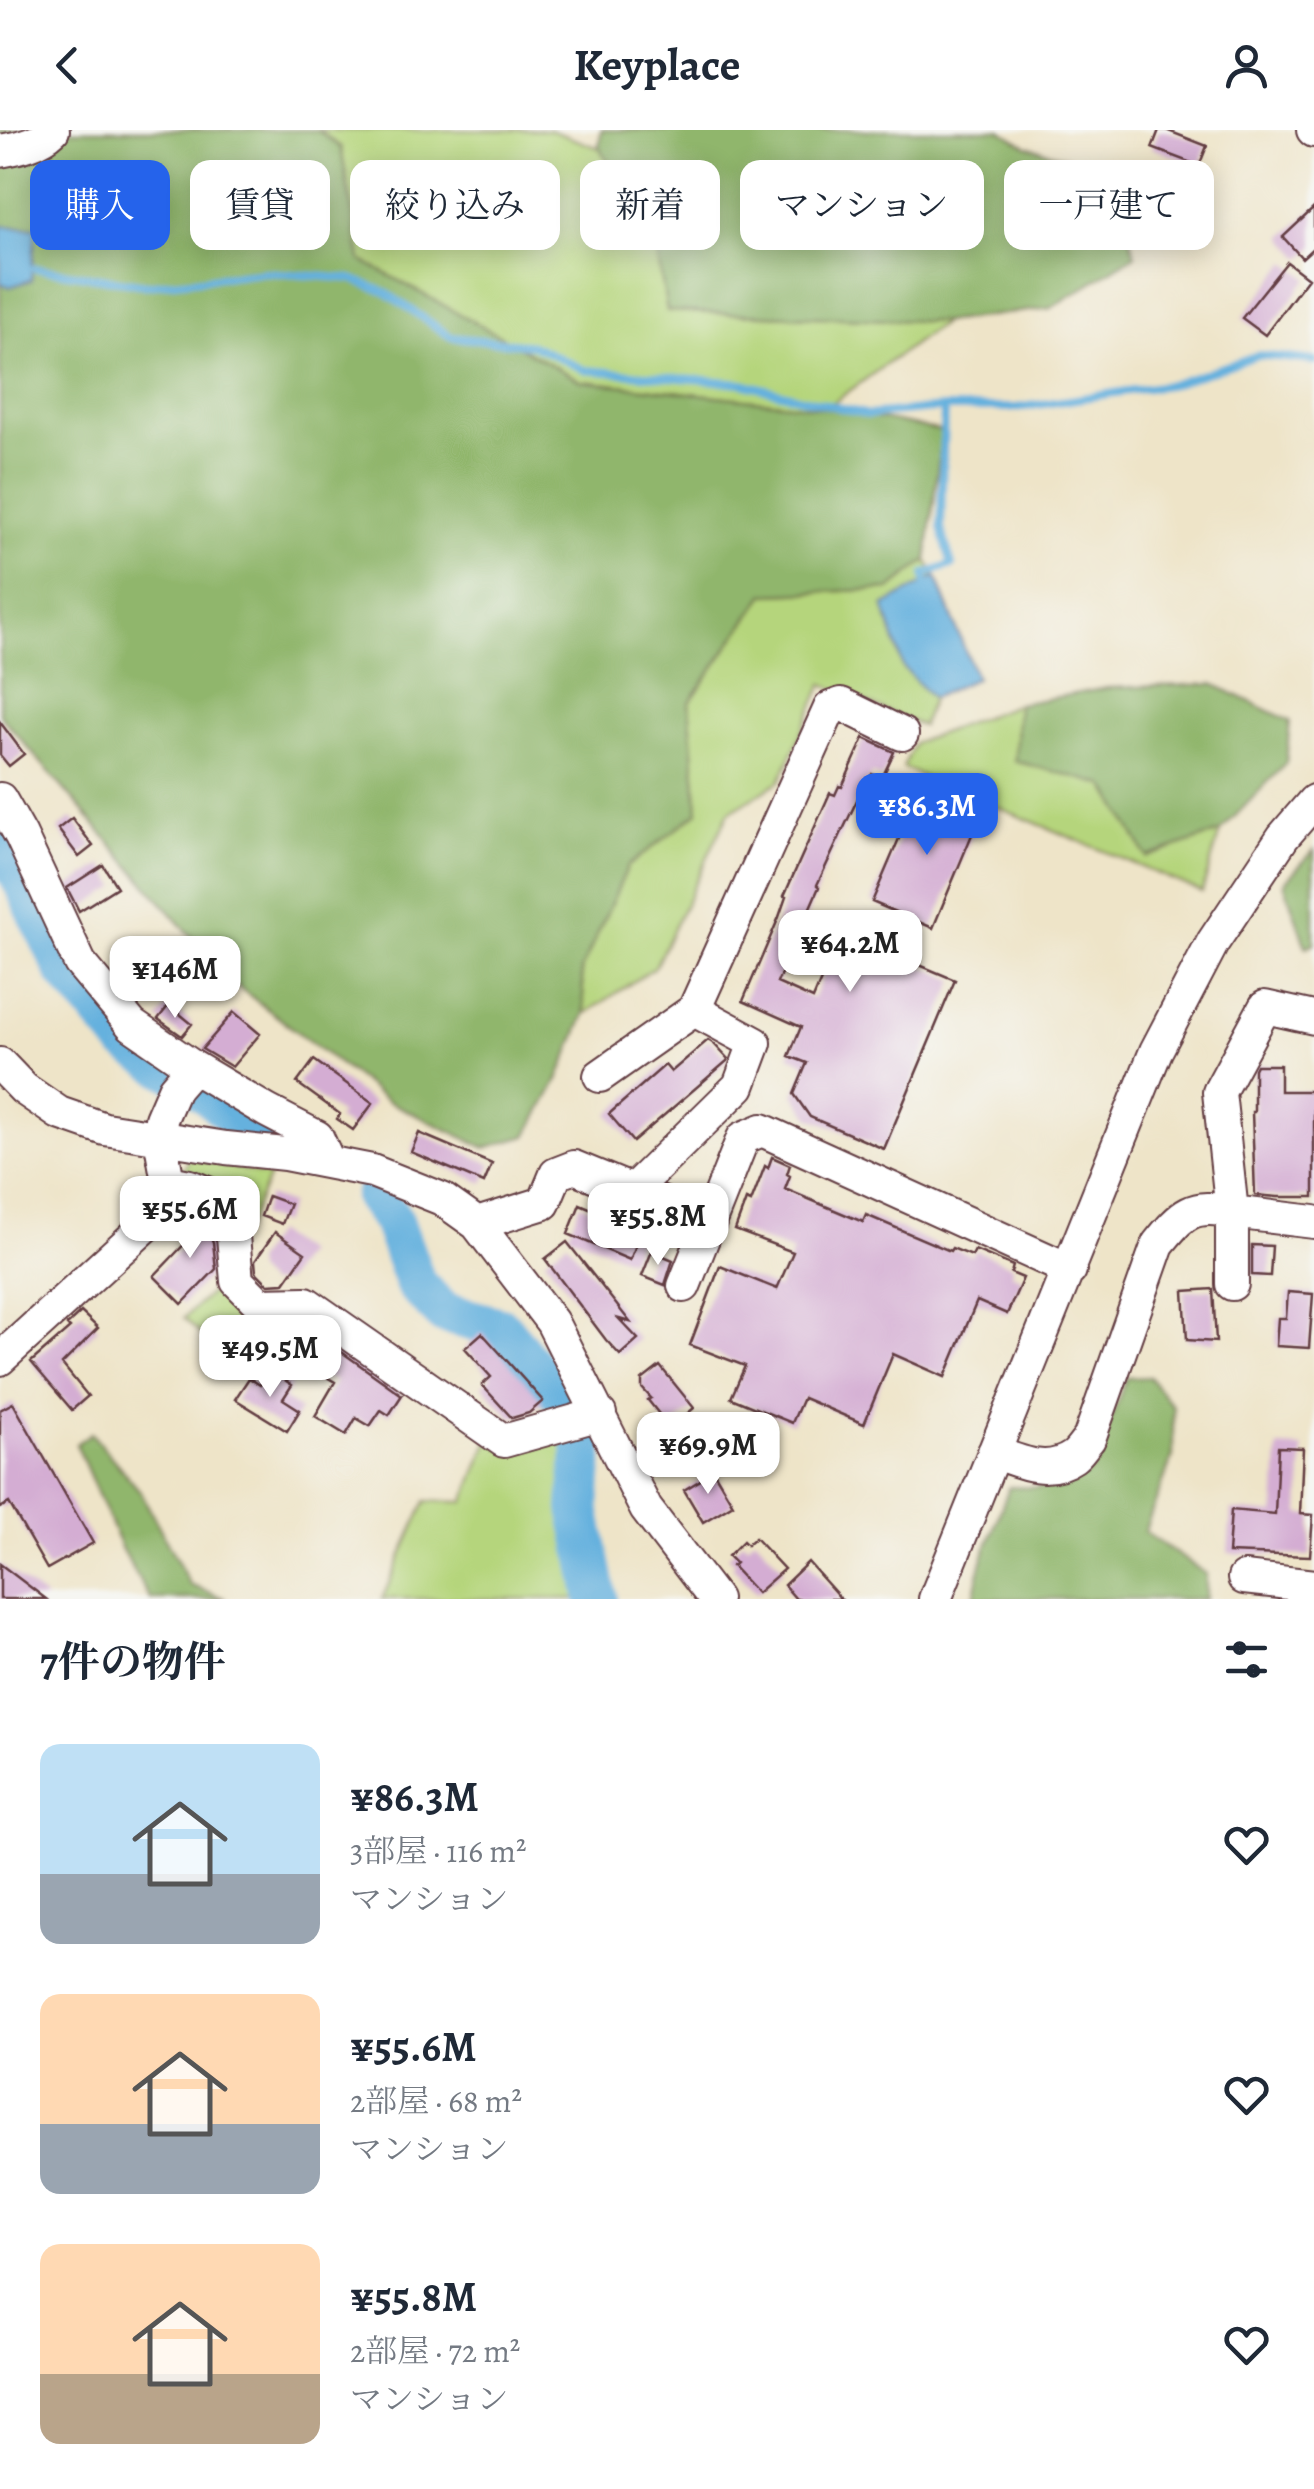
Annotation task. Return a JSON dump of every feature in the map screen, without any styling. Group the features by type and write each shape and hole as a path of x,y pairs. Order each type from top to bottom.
{"street":[{"path":"0,151 14,149 53,130"},
{"path":"600,1076 694,1010 830,708 841,704 902,734"},
{"path":"0,798 80,963 132,1024 184,1078 317,1137 328,1161"},
{"path":"935,1599 1156,1051 1213,942 1282,837 1314,801"},
{"path":"1232,1284 1232,1212 1219,1092 1265,1007 1314,1018"},
{"path":"632,1190 738,1086 755,1044 694,1010"},
{"path":"0,1064 24,1089 59,1113 105,1129 328,1161 372,1172 442,1199 477,1224 552,1322 588,1418 646,1509 715,1599"},
{"path":"0,1359 159,1214 168,1182 160,1138 161,1119 184,1078"},
{"path":"684,1286 743,1138 762,1130 1070,1270"},
{"path":"477,1224 544,1203 556,1174 574,1167 710,1223"},
{"path":"168,1182 212,1195 233,1236 238,1281 260,1304 306,1304 504,1441 588,1418"},
{"path":"994,1452 1026,1465 1046,1467 1073,1457 1089,1438 1158,1244 1178,1219 1208,1206 1314,1222"},
{"path":"1244,1578 1314,1586"}],"green space":[{"path":"0,130 318,130 341,148 350,198 350,250 359,250 361,260 581,381 826,408 942,431 927,560 890,589 765,594 689,703 698,812 628,866 581,970 585,1014 559,1078 527,1136 485,1148 389,1102 228,979 0,715"},
{"path":"318,130 550,130 599,148 608,160 580,160 580,250 657,250 668,311 944,322 826,408 581,381 361,260 359,250 560,250 560,160 350,160 350,198 341,148"},
{"path":"601,130 1000,130 1027,146 1073,160 1004,160 1004,250 1134,250 1135,255 1051,308 944,322 667,311 657,250 720,250 720,160 608,160 599,148"},
{"path":"927,560 936,576 884,606 903,667 932,698 922,726 823,684 780,781 729,812 655,967 585,1014 581,970 628,866 698,812 689,703 765,594 890,589"},
{"path":"1213,684 1290,721 1286,763 1220,832 1147,857 1105,785 1015,761 1018,704 1107,688"},
{"path":"1018,704 1015,761 1106,785 1147,857 1220,832 1202,892 903,768 914,743"},
{"path":"1314,850 1314,944 1306,947 1284,883"},
{"path":"190,1157 269,1176 244,1233 180,1178"},
{"path":"225,1279 248,1307 255,1325 246,1360 200,1334 184,1318"},
{"path":"266,1311 320,1321 291,1366 269,1357"},
{"path":"1149,1377 1173,1407 1173,1456 1144,1532 1206,1574 1206,1599 974,1599 981,1563 1009,1487 1062,1488 1092,1470 1126,1378"},
{"path":"574,1429 572,1531 590,1599 382,1599 426,1501 464,1502 488,1442"},
{"path":"91,1433 140,1491 190,1585 226,1599 150,1599 122,1550 76,1444"}],"water":[{"path":"0,226 30,228 30,250 34,250 31,280 10,287 0,283"},
{"path":"936,576 976,678 932,698 903,667 884,606"}],"building":[{"path":"1159,130 1207,146 1201,160 1183,160 1152,148"},
{"path":"1314,208 1314,247 1302,258 1283,237"},
{"path":"1287,262 1308,278 1265,335 1242,318"},
{"path":"0,722 24,754 9,766 0,755"},
{"path":"864,738 894,752 882,778 872,774 866,781 777,983 813,999 841,932 955,980 884,1149 810,1117 794,1094 807,1063 789,1056 801,1027 743,1001 830,793 835,795 842,787"},
{"path":"921,787 981,813 933,928 872,902"},
{"path":"72,818 93,846 79,857 58,829"},
{"path":"103,865 117,887 79,911 67,888"},
{"path":"169,1005 192,1024 182,1036 158,1019"},
{"path":"234,1012 260,1034 232,1067 202,1049"},
{"path":"708,1040 727,1061 633,1142 609,1114 665,1065 671,1072"},
{"path":"314,1060 373,1103 353,1130 337,1119 340,1114 297,1083"},
{"path":"1256,1065 1280,1065 1280,1091 1314,1091 1314,1197 1255,1195 1252,1112"},
{"path":"419,1133 492,1164 484,1183 411,1152"},
{"path":"772,1157 790,1165 785,1189 863,1222 866,1215 950,1251 952,1248 972,1256 975,1250 1013,1266 1011,1273 1023,1278 1007,1314 977,1301 945,1377 893,1354 864,1424 803,1398 792,1423 731,1398 745,1366 690,1345 720,1266 777,1289 793,1252 735,1230 746,1200 751,1202"},
{"path":"268,1196 290,1204 282,1224 261,1216"},
{"path":"580,1204 642,1230 630,1260 568,1234"},
{"path":"190,1208 198,1211 213,1242 216,1269 182,1304 154,1276 196,1232 182,1215"},
{"path":"275,1232 305,1253 284,1283 268,1284 256,1272 255,1261"},
{"path":"567,1242 630,1322 619,1319 638,1339 620,1355 545,1259"},
{"path":"1252,1245 1272,1246 1270,1276 1252,1275"},
{"path":"652,1251 673,1260 665,1285 642,1276"},
{"path":"1213,1289 1216,1342 1187,1340 1184,1291"},
{"path":"1288,1292 1313,1294 1309,1348 1276,1346 1278,1318 1286,1318"},
{"path":"81,1312 98,1328 62,1364 88,1396 72,1410 31,1362 70,1328 67,1325"},
{"path":"482,1333 543,1401 529,1413 512,1418 482,1385 491,1377 465,1348"},
{"path":"329,1343 402,1395 389,1415 381,1410 370,1426 356,1418 346,1435 315,1416 335,1382 313,1369"},
{"path":"660,1366 694,1408 670,1428 642,1388 642,1380"},
{"path":"270,1370 292,1385 283,1399 300,1410 287,1431 235,1399 249,1378 260,1385"},
{"path":"13,1403 93,1543 47,1569 9,1503 0,1508 0,1410"},
{"path":"1278,1447 1303,1448 1300,1514 1313,1515 1310,1556 1228,1553 1231,1510 1275,1514"},
{"path":"714,1472 733,1504 703,1522 684,1490"},
{"path":"755,1538 784,1569 757,1593 732,1566 735,1563 728,1556 743,1541 747,1545"},
{"path":"808,1562 841,1599 796,1599 784,1585"},
{"path":"0,1564 46,1599 0,1599"}],"waterway":[{"path":"35,268 146,285 266,272 352,279 385,292 451,337 532,345 585,370 742,383 868,415 944,408 1017,408 1173,384 1258,355 1314,361"},
{"path":"926,590 925,574 952,565 941,528 944,408"},
{"path":"0,846 9,852 66,971 127,1042 206,1092 255,1134"},
{"path":"375,1197 393,1221 416,1285 444,1313 501,1328 542,1379 573,1401 585,1422 579,1508 597,1599"}]}
